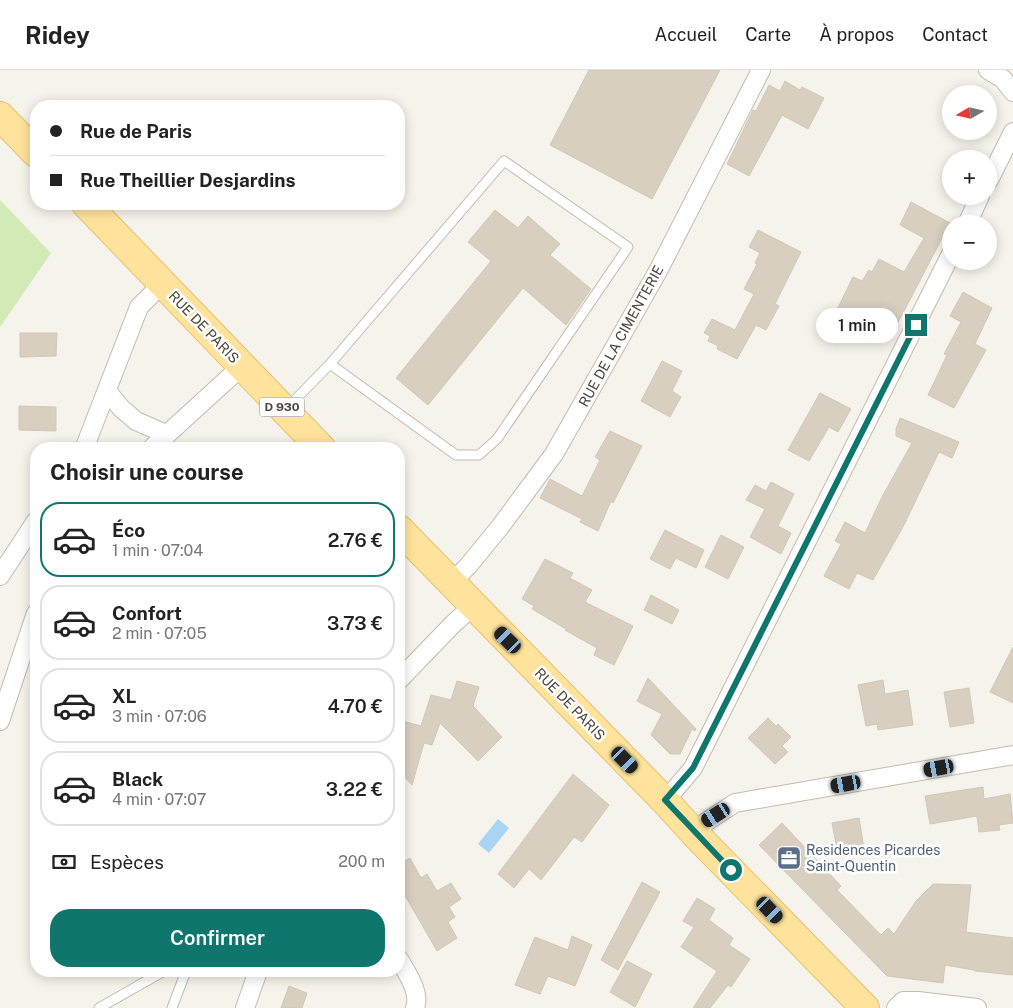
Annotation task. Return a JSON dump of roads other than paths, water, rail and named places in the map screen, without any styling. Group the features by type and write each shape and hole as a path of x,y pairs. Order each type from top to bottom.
{"main road":[{"path":"0,116 30,147"},
{"name":"RUE DE PARIS","path":"92,210 315,442"},
{"name":"RUE DE PARIS","path":"405,535 665,800 695,834 865,1008"}],"street":[{"name":"RUE DE LA CIMENTERIE","path":"451,583 468,566 494,534 554,454 658,271 761,70"},
{"path":"988,70 1003,79 1013,92"},
{"path":"997,164 1013,132"},
{"path":"665,800 693,768 943,270"},
{"path":"87,442 139,308 162,284"},
{"path":"158,442 242,366"},
{"path":"107,391 121,408 136,421 166,434"},
{"path":"0,576 30,530"},
{"path":"405,674 453,624 474,606"},
{"path":"0,721 5,687 30,627"},
{"path":"695,834 706,822 735,803 1013,755"},
{"path":"405,970 411,980 418,1002 415,1008"},
{"path":"245,1008 256,977"},
{"path":"896,1008 903,1002 918,1000 977,1008"}],"lane":[{"path":"285,410 330,364 504,161 628,247 498,439 479,456 456,455 330,364"},
{"path":"99,1008 153,977"},
{"path":"172,1008 184,977"}],"water":[{"path":"498,819 509,828 489,853 478,844"}],"place":[{"name":"Residences Picardes Saint-Quentin","path":"789,858"}]}
